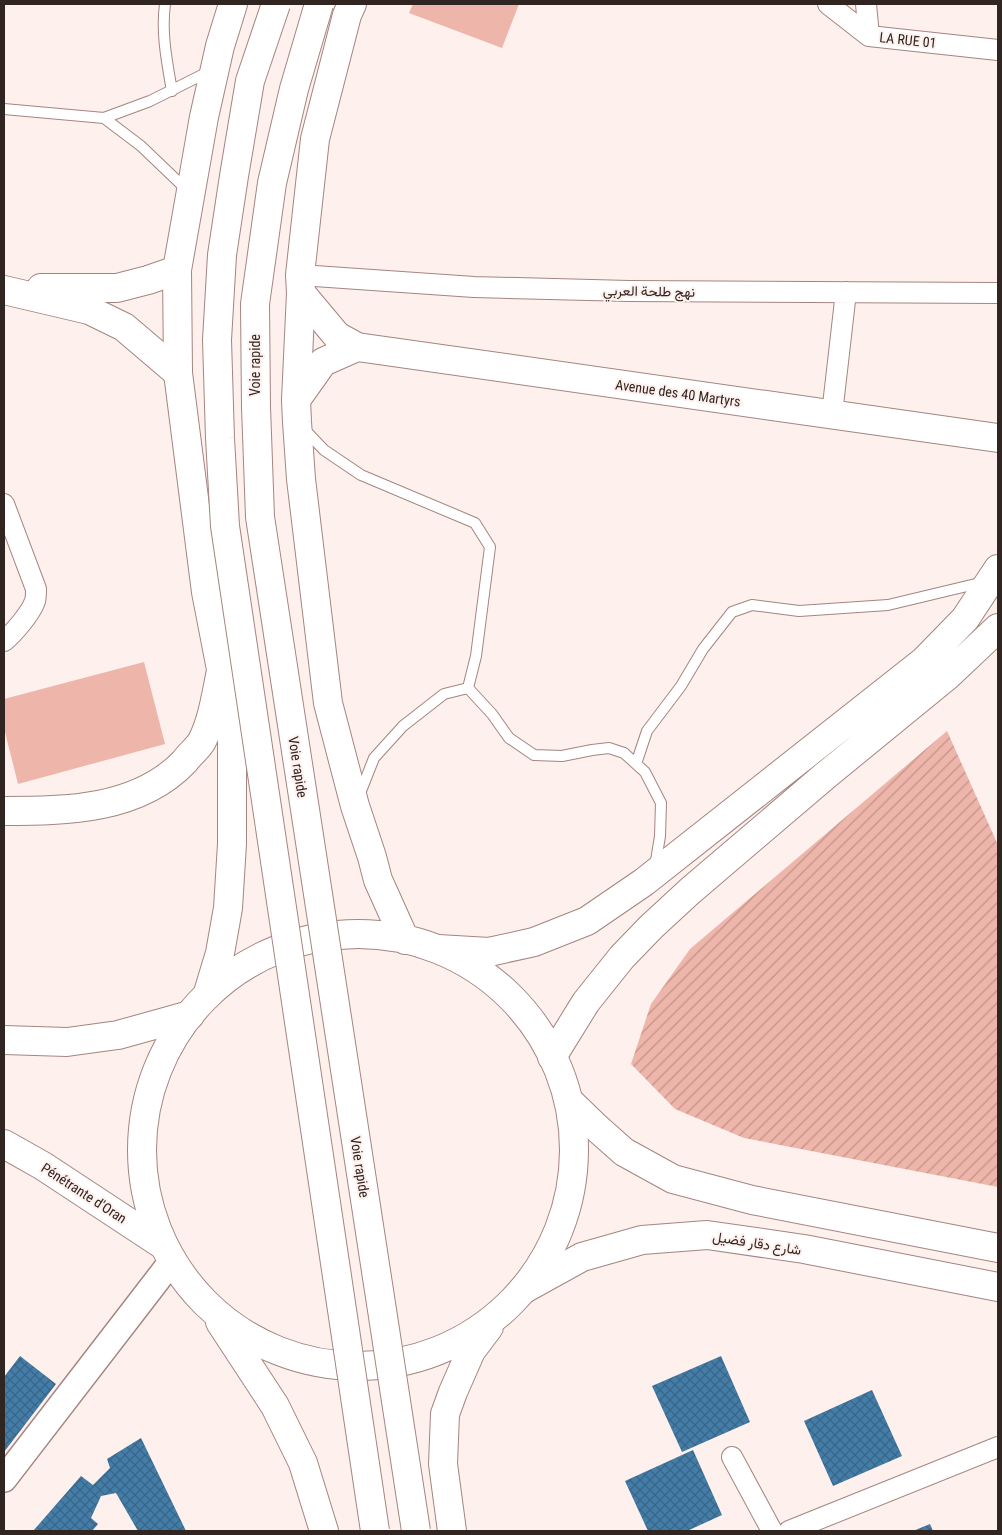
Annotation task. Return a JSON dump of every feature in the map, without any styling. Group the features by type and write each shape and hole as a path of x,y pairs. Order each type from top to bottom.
{"main road":[{"path":"232,4 204,116 177,270 178,373 206,592 232,726 232,844 228,908 220,953 199,1005 164,1056 147,1102 142,1151 147,1199 167,1253 191,1288 214,1312 275,1406 303,1463 324,1531"},
{"path":"276,4 250,81 222,255 218,340 220,438 225,526 375,1531"},
{"name":"Voie rapide","path":"319,4 294,89 272,182 255,304 260,517 416,1531"},
{"path":"352,4 347,15 315,139 300,284 296,411 303,498 328,703 355,806 378,880 405,940"},
{"path":"4,289 117,288 177,270"},
{"path":"300,284 337,336 357,347"},
{"path":"4,289 89,310 124,327 178,373"},
{"path":"296,411 323,362 357,347"},
{"name":"Avenue des 40 Martyrs","path":"357,347 998,438"},
{"path":"4,1040 67,1042 118,1035 199,1005 258,959 316,938 359,932 395,937 438,949 490,952 534,942 587,921 654,874 924,661 965,619 995,575"},
{"path":"552,1057 586,1002 622,958 651,927 690,891 826,775 946,676 998,628"},
{"path":"4,812 93,807 127,797 158,784 179,767 201,742 212,713 221,671"},
{"path":"808,752 826,775"},
{"path":"438,949 491,979 534,1023 563,1076 570,1102 574,1130 574,1167 562,1226 547,1255 524,1289 497,1317 471,1351 445,1414 443,1464 452,1531"},
{"path":"570,1102 624,1152 673,1179 752,1200 998,1248"},
{"name":"Pénétrante d'Oran","path":"4,1144 43,1166 167,1253"},
{"name":"شارع دقار فضيل","path":"524,1289 582,1258 642,1240 706,1235 804,1249 998,1287"},
{"path":"214,1312 264,1345 301,1360 336,1366 386,1365 445,1349 497,1317"}],"street":[{"name":"LA RUE 01","path":"828,4 869,36 998,50"},
{"path":"866,4 869,36"},
{"name":"نهج طلحة العربي","path":"300,284 629,291 998,293"},
{"path":"832,414 846,292"},
{"path":"4,504 36,589 36,600 10,636 4,641"},
{"path":"4,1479 167,1253"},
{"path":"789,1531 998,1447"},
{"path":"732,1457 772,1531"}],"lane":[{"path":"165,4 163,19 166,57 172,91"},
{"path":"4,109 104,118 172,91 216,68"},
{"path":"104,118 141,146 191,194"},
{"path":"296,411 324,450 361,475 475,523 490,548 476,656 468,688"},
{"path":"636,764 647,730 681,686 703,649 732,612 752,605 800,611 888,605 995,575"},
{"path":"355,806 374,758 403,726 444,694 468,688"},
{"path":"468,688 492,714 509,738 534,755 562,756 609,748 624,752 645,772 661,803 660,836 654,874"}],"shaded area":[{"path":"413,4 519,4 502,48 409,13"},
{"path":"144,662 165,744 18,784 4,728 4,699"},
{"path":"947,731 998,845 998,1187 744,1138 675,1109 631,1064 651,1004 690,949"}],"building":[{"path":"20,1356 56,1384 4,1452 4,1377"},
{"path":"721,1356 750,1422 682,1452 652,1386"},
{"path":"872,1390 902,1456 833,1486 804,1421"},
{"path":"141,1438 186,1531 138,1531 116,1493 101,1496 91,1518 98,1524 92,1531 33,1531 81,1476 93,1485 110,1468 107,1459"},
{"path":"693,1450 722,1515 687,1531 648,1531 625,1481"},
{"path":"930,1524 933,1531 913,1531"}]}
